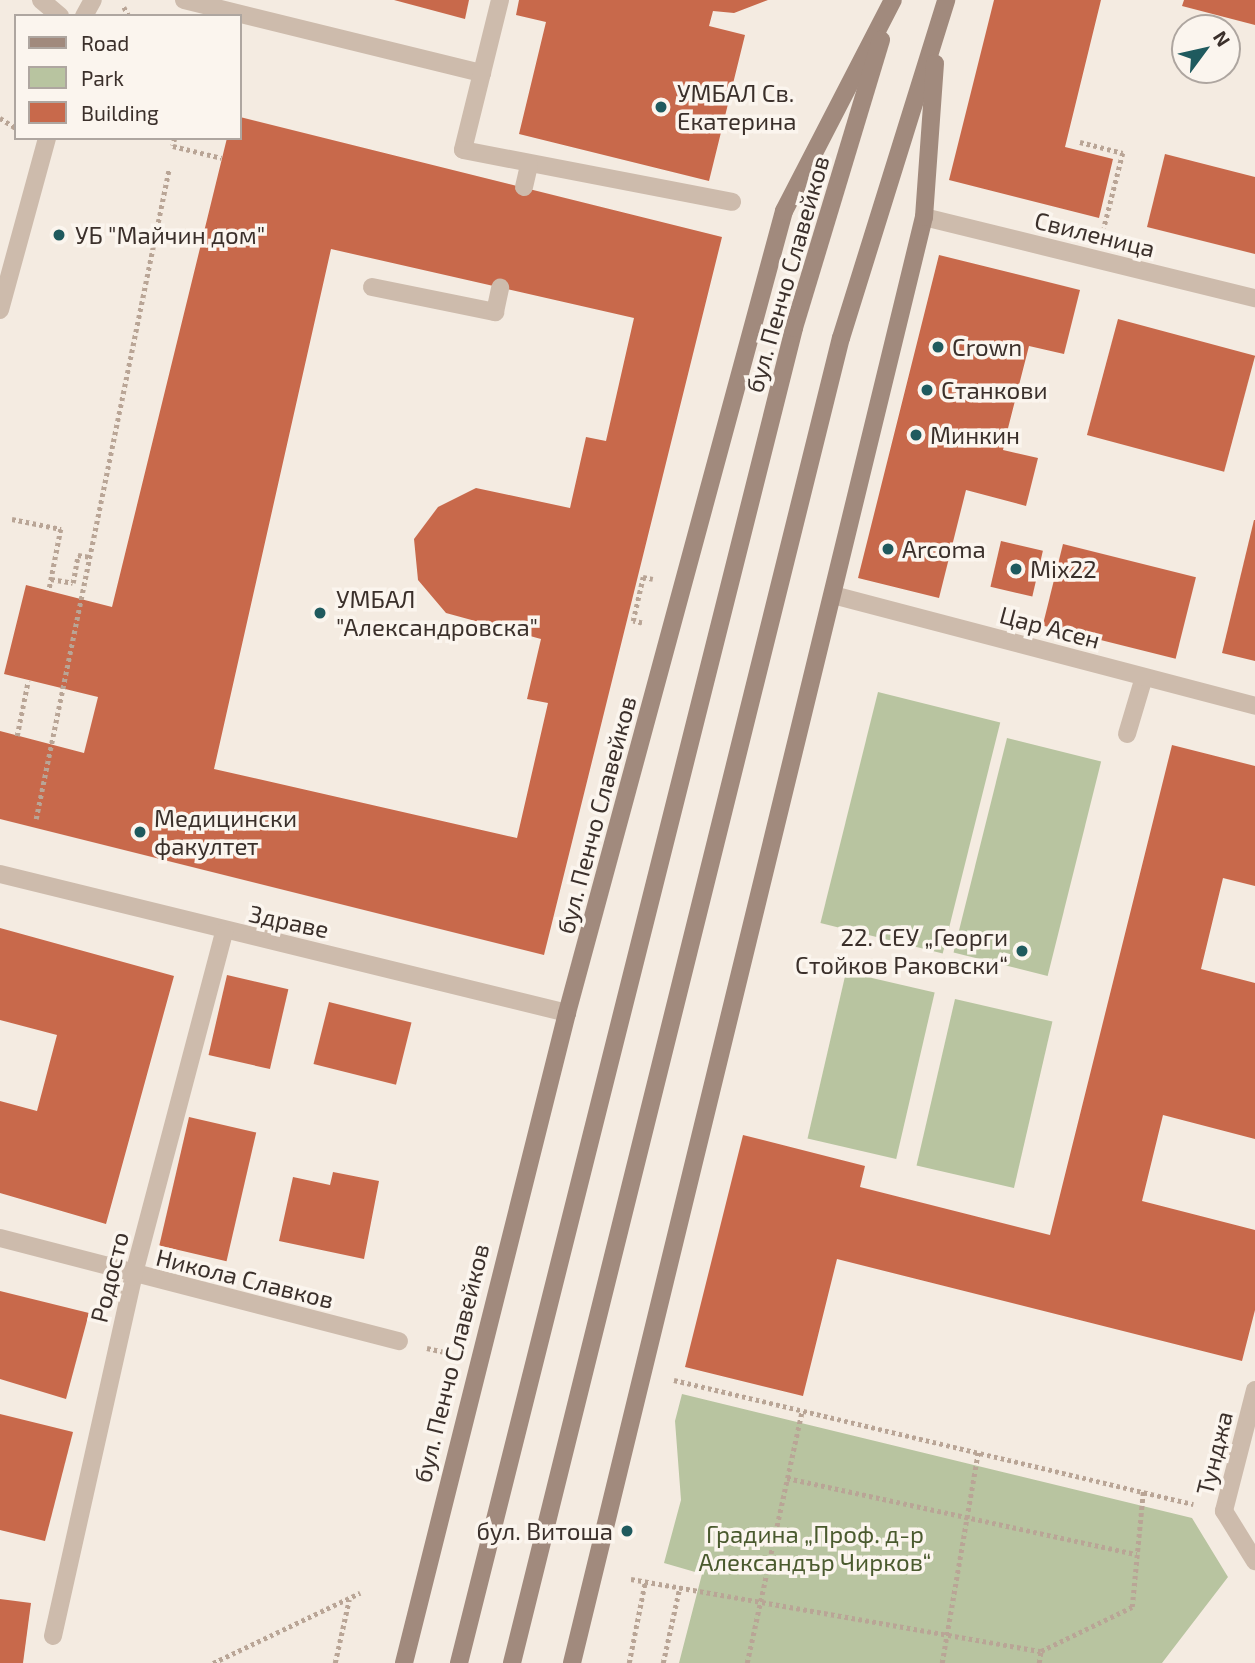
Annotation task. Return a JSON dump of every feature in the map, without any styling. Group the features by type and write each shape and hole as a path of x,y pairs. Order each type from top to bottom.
{"main road":[{"name":"бул. Пенчо Славейков","path":"404,1663 477,1360 567,1013 784,211 893,0"},
{"name":"бул. Пенчо Славейков","path":"459,1663 794,328 893,0"},
{"path":"512,1663 841,338 946,0"},
{"path":"572,1663 924,217 937,31"}],"street":[{"path":"40,0 58,14"},
{"path":"184,0 241,14"},
{"path":"500,0 463,150 529,166 732,202"},
{"path":"242,14 482,73"},
{"path":"0,310 46,140"},
{"path":"524,187 529,166"},
{"name":"Свиленица","path":"924,217 1255,298"},
{"path":"372,287 495,312 500,288"},
{"name":"Цар Асен","path":"833,595 1255,706"},
{"path":"1128,734 1144,677"},
{"name":"Здраве","path":"0,874 224,932 567,1013"},
{"name":"Родосто","path":"53,1636 133,1277 224,932"},
{"name":"Никола Славков","path":"0,1238 133,1277 399,1341"},
{"name":"Тунджа","path":"1255,1390 1224,1511 1255,1561"}],"path":[{"path":"174,140 173,146 222,158"},
{"path":"1080,142 1123,153 1096,260"},
{"path":"36,819 169,169"},
{"path":"12,519 61,529 49,591"},
{"path":"51,579 73,583 78,555 90,557"},
{"path":"633,621 635,598 643,577 653,579"},
{"path":"17,736 29,681"},
{"path":"399,1341 477,1360"},
{"path":"660,1377 1224,1511"},
{"path":"747,1663 803,1411"},
{"path":"942,1663 978,1452"},
{"path":"787,1478 1137,1554"},
{"path":"631,1579 679,1590 947,1633 1041,1651 1132,1607 1143,1492"},
{"path":"629,1663 645,1582"},
{"path":"663,1663 679,1590"},
{"path":"213,1663 360,1593"},
{"path":"335,1663 349,1599"},
{"path":"1039,1663 1041,1651"}],"green space":[{"path":"878,692 1000,722 943,953 820,923"},
{"path":"1007,738 1101,761 1048,976 954,952"},
{"path":"846,972 935,992 896,1159 808,1139"},
{"path":"955,999 1052,1021 1014,1188 917,1166"},
{"name":"Градина „Проф. д-р Александър Чирков“","path":"682,1394 1192,1518 1228,1577 1162,1663 679,1663 702,1574 664,1563 681,1500 675,1421"}],"building":[{"path":"394,0 469,0 465,19"},
{"path":"519,0 768,0 734,13 713,11 709,26 745,35 709,181 519,134 546,22 516,15"},
{"path":"994,0 1101,0 1065,147 1113,159 1099,218 949,180"},
{"path":"1184,0 1255,0 1255,25 1241,21 1241,14 1213,14 1182,6"},
{"path":"242,117 722,237 544,955 0,819 0,731 84,753 98,697 4,674 26,585 112,607 227,140 242,140","holes":["331,249 634,318 606,441 586,437 570,508 476,488 438,507 414,539 418,580 446,613 541,639 527,699 548,703 517,838 214,769"]},
{"path":"1165,154 1255,177 1255,254 1147,227"},
{"path":"939,255 1080,290 1064,354 1029,346 1006,436 1003,450 1038,458 1026,506 966,490 939,598 858,578"},
{"path":"1118,319 1255,356 1224,472 1087,435"},
{"path":"1255,520 1255,661 1222,653"},
{"path":"1001,541 1043,551 1032,596 990,587"},
{"path":"1063,544 1196,577 1176,659 1043,626"},
{"path":"1172,745 1255,766 1255,886 1223,878 1201,969 1255,983 1255,1139 1163,1115 1142,1201 1255,1230 1255,1310 1242,1361 837,1259 803,1396 685,1367 743,1135 865,1166 860,1187 1050,1235"},
{"path":"0,928 174,976 106,1224 0,1193 0,1101 37,1111 57,1035 0,1020"},
{"path":"227,975 288,989 270,1069 209,1055"},
{"path":"329,1002 411,1023 396,1085 314,1064"},
{"path":"189,1117 256,1133 227,1261 159,1246"},
{"path":"333,1172 379,1181 364,1259 279,1241 293,1177 330,1185"},
{"path":"0,1291 89,1313 66,1399 0,1379"},
{"path":"0,1414 73,1432 45,1541 0,1530"},
{"path":"0,1599 31,1603 23,1663 0,1663"}],"place":[{"name":"УМБАЛ Св. Екатерина","path":"661,107"},
{"name":"УБ \"Майчин дом\"","path":"59,235"},
{"name":"Crown","path":"938,347"},
{"name":"Станкови","path":"927,390"},
{"name":"Минкин","path":"916,435"},
{"name":"Arcoma","path":"888,549"},
{"name":"Mix22","path":"1016,569"},
{"name":"УМБАЛ \"Александровска\"","path":"320,613"},
{"name":"Медицински факултет","path":"140,832"},
{"name":"22. СЕУ „Георги Стойков Раковски“","path":"1022,951"},
{"name":"бул. Витоша","path":"627,1531"}]}
